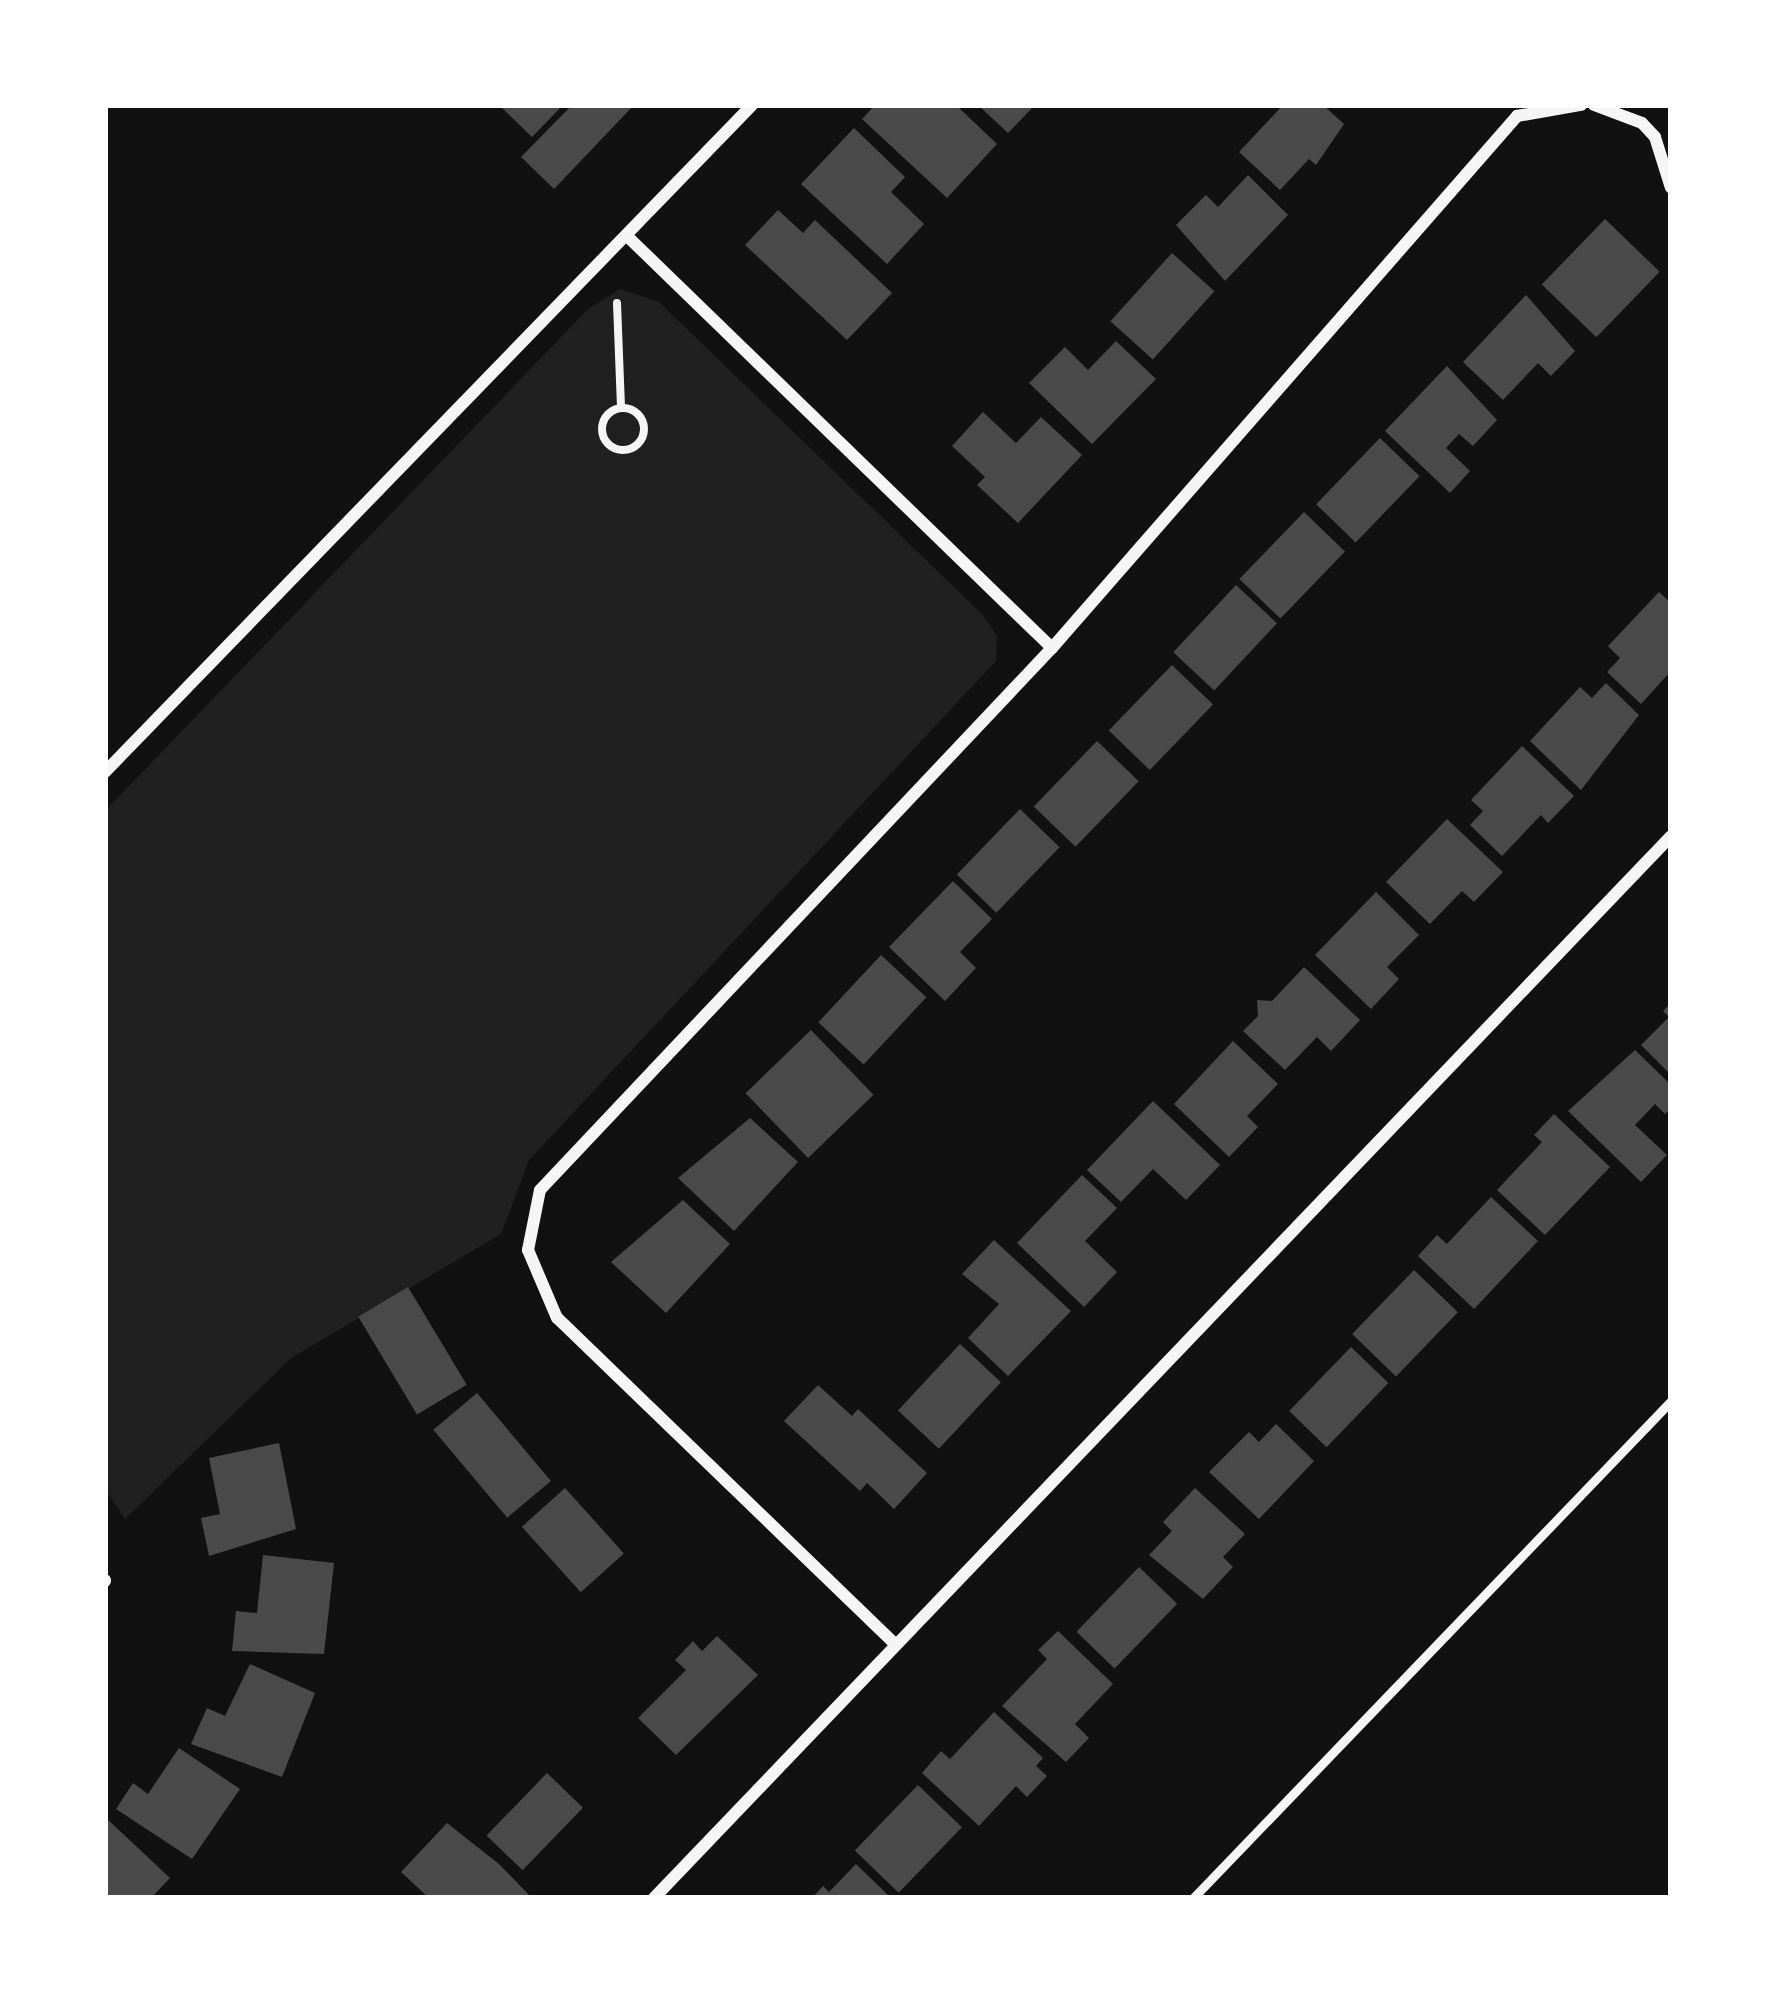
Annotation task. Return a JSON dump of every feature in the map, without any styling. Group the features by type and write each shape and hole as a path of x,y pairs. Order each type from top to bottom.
{"street":[{"path":"896,1645 556,1318 533,1274 530,1221 564,1156 1052,648 1517,116 1581,105"},
{"path":"1594,105 1655,137 1671,188"},
{"path":"105,772 628,236 744,107"},
{"path":"628,236 1052,648"},
{"path":"654,1898 1671,836"}],"lane":[{"path":"1193,1898 1671,1400"}],"path":[{"path":"617,303 621,408"},
{"path":"621,408 635,411 644,431 624,450 602,432 605,418 621,408"}],"shaded area":[{"path":"620,289 659,302 983,615 997,636 996,661 529,1160 501,1234 291,1358 125,1519 105,1489 105,811 588,309"}],"building":[{"path":"499,105 563,105 532,137"},
{"path":"572,105 634,105 554,189 521,157"},
{"path":"875,105 956,105 997,144 947,198 862,119"},
{"path":"978,105 1035,105 1008,133"},
{"path":"1283,105 1323,105 1344,124 1316,165 1309,159 1280,190 1239,152"},
{"path":"854,128 905,177 891,192 924,224 887,264 801,184"},
{"path":"1248,175 1288,215 1225,281 1176,225 1206,195 1218,207"},
{"path":"778,210 803,233 815,220 892,293 847,340 745,245"},
{"path":"1605,219 1660,272 1596,337 1542,284"},
{"path":"1172,253 1214,291 1153,360 1110,321"},
{"path":"1526,295 1575,351 1551,376 1538,363 1503,400 1463,362"},
{"path":"1116,341 1156,379 1092,444 1029,383 1065,347 1088,370"},
{"path":"1447,366 1497,420 1473,446 1459,434 1446,448 1470,471 1450,493 1385,431"},
{"path":"983,412 1016,443 1041,417 1082,455 1018,523 977,485 985,477 952,446"},
{"path":"1380,438 1420,476 1356,542 1316,504"},
{"path":"1304,512 1345,552 1280,618 1239,579"},
{"path":"1236,585 1277,623 1214,690 1173,652"},
{"path":"1659,592 1671,603 1671,671 1641,704 1607,672 1620,658 1608,646"},
{"path":"1172,665 1213,705 1150,770 1109,730"},
{"path":"1606,683 1639,715 1581,790 1530,741 1580,687 1592,698"},
{"path":"1097,741 1139,781 1076,847 1034,806"},
{"path":"1522,746 1574,796 1548,823 1541,815 1502,856 1470,825 1483,811 1471,800"},
{"path":"1020,809 1060,847 996,913 957,874"},
{"path":"1447,819 1503,872 1474,902 1462,891 1430,924 1386,882"},
{"path":"953,881 992,919 960,952 976,968 945,1001 889,947"},
{"path":"1376,892 1419,935 1387,967 1399,979 1371,1009 1315,955"},
{"path":"881,955 926,997 864,1065 818,1022"},
{"path":"1304,967 1360,1020 1331,1051 1317,1037 1285,1070 1243,1031 1258,1016 1257,1000 1272,1001"},
{"path":"1671,1003 1671,1075 1641,1045 1669,1017 1663,1011"},
{"path":"811,1030 874,1095 808,1158 746,1093"},
{"path":"1233,1041 1278,1084 1247,1116 1258,1127 1229,1157 1174,1104"},
{"path":"1635,1050 1671,1085 1671,1108 1665,1114 1655,1104 1635,1125 1667,1155 1641,1182 1568,1111"},
{"path":"1153,1101 1220,1165 1186,1200 1153,1169 1121,1202 1087,1170"},
{"path":"1554,1114 1610,1167 1545,1235 1497,1190 1542,1142 1534,1135"},
{"path":"750,1118 798,1162 734,1231 678,1178"},
{"path":"1082,1175 1117,1208 1085,1241 1117,1272 1084,1307 1017,1243"},
{"path":"1491,1197 1538,1241 1474,1309 1418,1256 1437,1235 1447,1244"},
{"path":"683,1200 730,1244 666,1313 611,1262"},
{"path":"994,1240 1071,1311 1008,1376 968,1338 999,1304 962,1274"},
{"path":"1414,1270 1458,1312 1396,1376 1352,1334"},
{"path":"408,1287 467,1385 417,1415 358,1317"},
{"path":"960,1344 1001,1382 939,1449 898,1411"},
{"path":"1351,1347 1388,1383 1327,1447 1289,1411"},
{"path":"818,1385 852,1416 858,1409 927,1473 894,1509 867,1483 860,1491 784,1421"},
{"path":"477,1393 551,1481 507,1518 433,1430"},
{"path":"1276,1424 1314,1461 1259,1519 1209,1472 1249,1432 1259,1442"},
{"path":"279,1443 296,1529 209,1556 201,1518 220,1514 209,1458"},
{"path":"565,1488 624,1553 581,1592 522,1527"},
{"path":"1195,1488 1245,1534 1223,1557 1233,1567 1203,1599 1149,1555 1172,1531 1163,1522"},
{"path":"263,1555 334,1563 324,1654 232,1651 236,1611 257,1613"},
{"path":"1139,1567 1177,1604 1115,1669 1076,1632"},
{"path":"1058,1631 1113,1684 1075,1724 1089,1738 1066,1762 1002,1706 1047,1659 1038,1650"},
{"path":"717,1636 758,1675 676,1755 638,1718 686,1670 675,1660 693,1641 702,1651"},
{"path":"250,1664 315,1693 282,1777 191,1744 207,1708 225,1716"},
{"path":"994,1712 1043,1758 1036,1766 1047,1776 1027,1797 1016,1786 979,1826 922,1773 941,1751 950,1759"},
{"path":"179,1748 240,1789 192,1859 116,1809 133,1783 148,1794"},
{"path":"547,1773 583,1808 523,1870 487,1836"},
{"path":"918,1785 962,1827 899,1893 855,1850"},
{"path":"105,1817 170,1878 151,1898 105,1898"},
{"path":"447,1823 499,1864 532,1898 429,1898 401,1872"},
{"path":"856,1864 891,1898 812,1898 823,1886 829,1892"}]}
